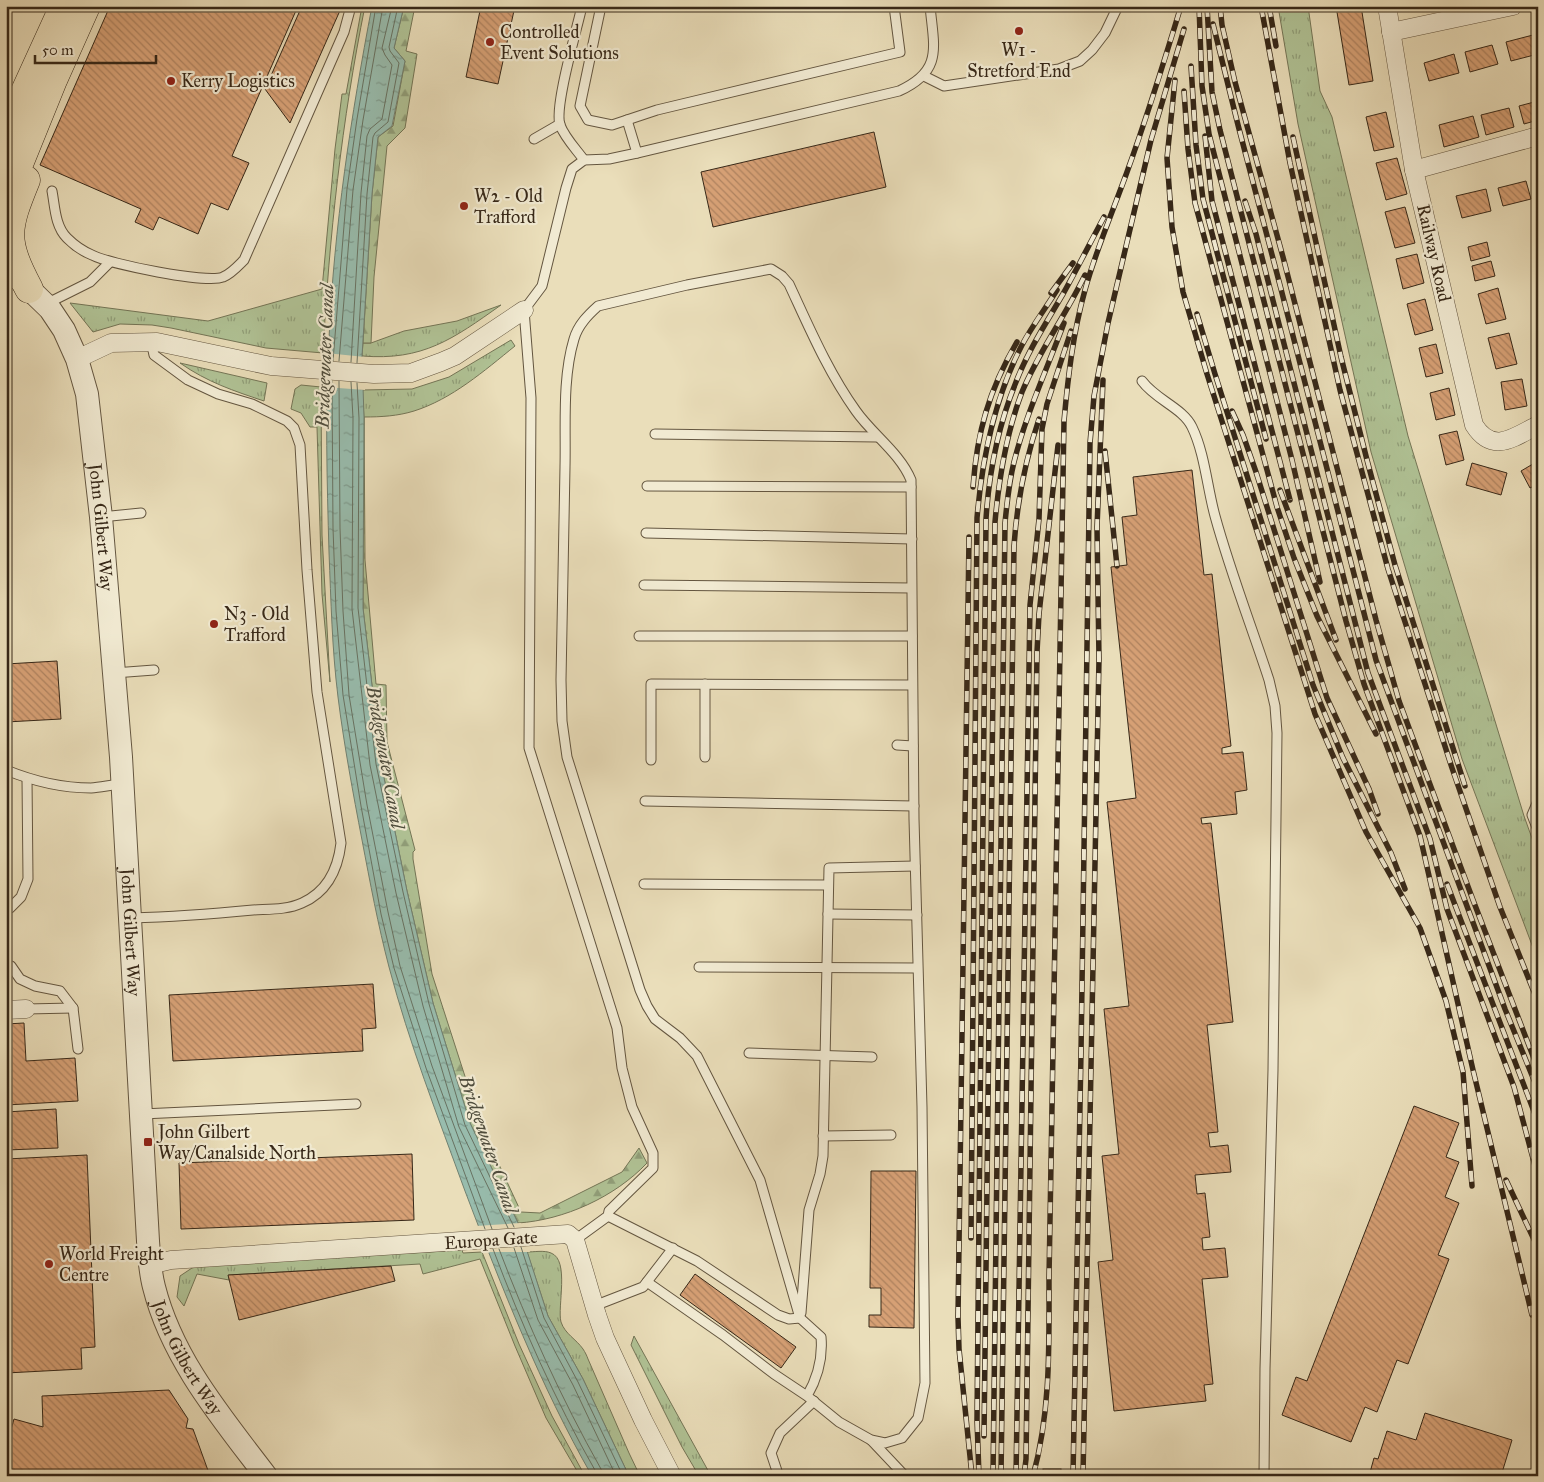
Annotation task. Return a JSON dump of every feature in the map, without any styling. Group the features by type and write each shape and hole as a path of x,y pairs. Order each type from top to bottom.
{"highway":[{"path":"6,133 64,6"},
{"path":"6,196 86,6"},
{"path":"27,292 12,250 10,232 12,214 40,146 45,101"}],"street":[{"name":"Railway Road","path":"1386,6 1414,170 1474,425 1480,434 1487,439 1498,442 1509,440 1538,424"},
{"path":"1391,32 1512,6"},
{"path":"1414,170 1538,136"},
{"name":"John Gilbert Way","path":"6,267 64,330 77,359 87,394 101,517 114,673 150,1265 153,1286 161,1312 186,1362 217,1410 266,1476"},
{"path":"77,359 112,343 151,341 271,366 374,374 411,373 442,362 472,345 524,310"},
{"path":"6,1010 26,1009"},
{"name":"Europa Gate","path":"150,1265 171,1260 460,1242 561,1233 568,1234 575,1240"},
{"path":"575,1240 605,1338 643,1420 672,1476"}],"lane":[{"path":"52,191 60,229 78,248 92,256 110,262 201,279 223,277 244,260 344,32 351,6"},
{"path":"582,6 559,106 560,124 566,137 584,160"},
{"path":"601,6 580,106 588,120 612,125 657,110 900,52 894,6"},
{"path":"575,1240 608,1216 609,1211 653,1168 653,1153 632,1107 622,1068 617,1028 529,748 531,398 524,310 542,286 572,169 584,160 609,159 637,153 898,91 913,85 924,76 932,62 934,47 930,6"},
{"path":"924,76 944,86 1059,69 1080,61 1092,50 1105,33 1118,6"},
{"path":"628,120 637,153"},
{"path":"534,139 560,124"},
{"path":"27,292 90,282 110,262"},
{"path":"647,1282 811,1399 839,1422 871,1440 885,1443 902,1438 918,1418 925,1383 922,1107 917,968 912,685 911,480 907,469 854,409 833,374 788,284 782,276 771,269 687,285 598,306 589,313 580,325 575,337 568,370 563,564 562,721 567,757 646,1006 655,1019 680,1038 697,1056 760,1180 800,1318 821,1337 820,1366 811,1399 780,1433 771,1453 780,1476"},
{"path":"130,918 284,908 301,904 314,896 327,884 339,858 341,843 316,692 300,444 297,434 287,421 252,404 218,394 188,380 154,354 151,341"},
{"path":"1142,381 1149,390 1180,411 1191,426 1199,448 1215,516 1269,680 1275,706 1277,734 1273,1079 1264,1476"},
{"path":"655,434 877,437"},
{"path":"647,486 911,487"},
{"path":"101,517 142,513"},
{"path":"646,533 912,539"},
{"path":"644,585 911,588"},
{"path":"639,636 912,636"},
{"path":"114,673 154,670"},
{"path":"651,760 651,684 912,685"},
{"path":"705,684 705,757"},
{"path":"897,745 913,746"},
{"path":"6,770 27,778 59,786 91,788 122,784"},
{"path":"6,909 10,908 21,898 28,879 27,778"},
{"path":"645,801 914,806"},
{"path":"1538,801 1532,815 1538,830"},
{"path":"800,1318 809,1210 820,1174 823,1156 829,868 915,866"},
{"path":"644,884 828,885"},
{"path":"828,914 917,915"},
{"path":"11,966 20,979 35,986 60,991 73,1008 78,1049"},
{"path":"699,967 917,968"},
{"path":"26,1009 73,1008"},
{"path":"750,1053 872,1057"},
{"path":"142,1114 356,1104"},
{"path":"824,1136 891,1135"},
{"path":"608,1216 697,1261 778,1315 789,1319 800,1318"},
{"path":"594,1306 643,1287 673,1248"},
{"path":"871,1440 905,1476"}],"green space":[{"path":"362,6 365,6 343,135 333,222 323,353 266,348 152,325 120,324 93,332 70,303 208,321 322,289 342,94 346,94"},
{"path":"404,6 415,6 406,51 417,54 405,128 387,146 374,277 371,343 363,343 372,194 378,137 393,126 405,61 394,48"},
{"path":"1278,6 1308,6 1320,91 1332,117 1408,436 1524,816 1538,855 1538,961 1462,759 1371,452 1298,124"},
{"path":"501,305 468,328 436,345 420,351 384,357 362,356 363,343 371,343 404,331 457,321"},
{"path":"511,340 515,346 454,392 428,406 408,413 364,417 362,390 412,389 449,377"},
{"path":"180,363 267,383 264,401 211,381"},
{"path":"301,385 321,387 322,535 330,682 322,594 317,427 310,427 301,413 291,409 295,389"},
{"path":"364,417 365,560 376,684 386,685 387,742 415,850 413,852 413,859 432,974 481,1126 521,1212 540,1213 622,1172 639,1148 647,1163 620,1186 604,1196 571,1212 553,1217 518,1223 470,1123 433,1003 407,891 381,763 363,608"},
{"path":"462,1250 463,1253 482,1252 519,1344 552,1416 585,1476 580,1476 546,1418 480,1259 423,1274 420,1264 229,1275 229,1280 197,1274 184,1306 177,1297 180,1276 192,1268 203,1265"},
{"path":"527,1252 548,1252 557,1257 562,1284 561,1322 565,1330 586,1354 640,1476 629,1476 583,1379 548,1316"},
{"path":"634,1336 711,1476 699,1476 682,1447 631,1345"}],"water":[{"path":"372,6 404,6 394,48 405,61 392,126 378,137 372,194 362,356 364,417 363,608 381,763 407,891 433,1003 470,1123 518,1223 548,1316 583,1379 629,1476 592,1476 555,1407 493,1264 434,1108 397,995 378,919 349,769 338,697 332,625 327,472 328,366 331,297 344,172"}],"pier":[{"path":"326,353 365,357 365,390 325,387"},
{"path":"521,1223 530,1252 486,1252 476,1226"}],"building":[{"name":"Kerry Logistics","path":"110,6 298,6 232,156 249,163 228,210 211,203 198,234 159,217 153,230 135,222 141,209 40,165"},
{"path":"302,6 342,6 290,123 265,89"},
{"name":"Controlled Event Solutions","path":"481,6 515,6 498,84 466,77"},
{"path":"1336,6 1361,6 1373,81 1349,85"},
{"path":"1533,35 1538,54 1511,61 1506,42"},
{"path":"1492,45 1498,64 1470,72 1465,52"},
{"path":"1454,54 1459,73 1429,81 1424,63"},
{"path":"1538,101 1538,120 1524,124 1519,106"},
{"path":"1509,108 1514,127 1486,135 1481,115"},
{"path":"1386,112 1394,147 1374,151 1366,117"},
{"path":"1473,116 1479,137 1444,147 1439,125"},
{"path":"874,132 886,187 713,227 701,172"},
{"path":"1397,158 1407,194 1386,200 1376,163"},
{"path":"1526,181 1531,199 1503,206 1498,188"},
{"path":"1486,189 1491,211 1462,218 1456,196"},
{"path":"1405,207 1415,243 1395,248 1385,212"},
{"path":"1487,242 1490,256 1471,261 1468,247"},
{"path":"1417,254 1424,283 1403,289 1396,259"},
{"path":"1491,261 1495,276 1475,281 1472,266"},
{"path":"1498,288 1506,319 1486,324 1478,294"},
{"path":"1425,299 1433,330 1415,335 1407,304"},
{"path":"1509,333 1517,364 1496,369 1488,338"},
{"path":"1436,344 1443,373 1426,377 1419,348"},
{"path":"1522,379 1527,406 1505,410 1501,382"},
{"path":"1449,388 1455,415 1436,420 1430,393"},
{"path":"1457,431 1464,460 1446,465 1439,435"},
{"path":"1538,461 1538,484 1530,488 1521,471"},
{"path":"1472,463 1507,473 1501,495 1466,485"},
{"path":"1192,470 1204,575 1212,574 1231,746 1222,748 1222,754 1243,752 1247,790 1235,792 1237,814 1201,818 1202,824 1211,823 1233,1022 1207,1025 1218,1132 1208,1133 1210,1147 1228,1145 1231,1172 1195,1175 1197,1194 1205,1193 1210,1237 1202,1238 1203,1250 1225,1248 1228,1277 1202,1279 1213,1384 1204,1385 1206,1401 1114,1411 1098,1262 1113,1260 1102,1156 1119,1154 1104,1009 1129,1006 1107,802 1136,798 1111,567 1127,565 1122,517 1137,515 1133,477"},
{"path":"57,661 61,719 6,722 6,664"},
{"path":"373,984 376,1028 362,1029 363,1051 173,1061 169,995"},
{"path":"24,1023 26,1061 75,1058 78,1101 6,1105 6,1024"},
{"path":"1414,1106 1459,1123 1446,1157 1459,1162 1445,1197 1459,1203 1438,1255 1449,1259 1408,1364 1397,1360 1377,1412 1365,1407 1351,1442 1282,1415 1296,1377 1307,1381"},
{"path":"56,1109 58,1148 6,1150 6,1112"},
{"path":"412,1154 414,1220 181,1229 179,1163"},
{"name":"World Freight Centre","path":"87,1155 95,1347 81,1348 82,1369 6,1373 6,1159"},
{"path":"871,1171 916,1171 914,1328 869,1327 869,1315 881,1315 881,1288 870,1288"},
{"path":"391,1266 395,1281 239,1320 228,1275"},
{"path":"695,1274 796,1347 781,1368 680,1295"},
{"path":"169,1390 188,1419 186,1428 193,1429 210,1476 6,1476 6,1447 14,1419 43,1427 42,1396"},
{"path":"1425,1413 1512,1440 1501,1476 1369,1476 1374,1458 1378,1459 1387,1431 1416,1440"},
{"path":"1043,1469 1061,1469 1061,1476 1043,1476"}],"railway":[{"path":"1033,1476 1043,1427 1049,1353 1064,421 1074,339 1089,275 1127,172 1181,6"},
{"path":"1199,6 1202,86 1209,134 1292,460 1320,582"},
{"path":"1207,6 1212,92 1220,130 1346,621 1364,684 1420,836 1473,1070 1532,1315"},
{"path":"1220,6 1222,25 1235,82 1283,257 1376,620 1399,701 1538,1069"},
{"path":"1261,6 1290,163 1340,390 1388,569 1452,768 1500,907 1538,1002"},
{"path":"1269,6 1276,46"},
{"path":"1213,24 1376,660 1505,1009 1538,1090"},
{"path":"1073,1476 1090,443 1094,396 1108,323 1151,140 1184,29"},
{"path":"1191,66 1196,145 1203,199 1266,439"},
{"path":"1175,80 1167,158 1172,227 1183,292 1207,374 1315,714 1366,832 1420,928 1446,1001 1463,1072 1472,1186"},
{"path":"1184,91 1188,149 1195,203 1277,507 1294,558 1317,616 1376,734"},
{"path":"1205,136 1212,201 1290,500"},
{"path":"1293,137 1341,357 1367,460 1395,565 1465,786"},
{"path":"1245,201 1256,234 1368,673 1430,839 1447,909 1514,1087 1538,1182"},
{"path":"979,1476 977,1420 987,501 999,432 1016,382 1032,348 1104,217"},
{"path":"1051,293 1073,263"},
{"path":"984,1436 995,522 1004,456 1016,408 1036,362 1085,275"},
{"path":"971,1238 977,518 986,452 1004,387 1022,345 1057,290"},
{"path":"1197,314 1313,685 1343,758 1391,853 1405,889"},
{"path":"993,1476 1005,523 1011,477 1019,444 1064,323"},
{"path":"1016,1476 1030,605 1039,519 1042,429 1047,404 1071,331"},
{"path":"973,487 981,430 986,412 999,377 1017,342"},
{"path":"1083,1476 1099,659 1097,527 1103,380"},
{"path":"1232,411 1256,472 1327,698 1369,789 1378,814"},
{"path":"1001,1476 1014,546 1022,482 1039,419"},
{"path":"1024,1476 1026,1459 1037,652 1039,614 1058,445"},
{"path":"1105,451 1117,566"},
{"path":"1280,490 1336,640"},
{"path":"969,537 958,1317 959,1349 972,1476"},
{"path":"1447,884 1538,1122"},
{"path":"1506,1180 1538,1248"}],"place":[{"name":"W1 - Stretford End","path":"1019,31"},
{"name":"Controlled Event Solutions","path":"490,42"},
{"name":"Kerry Logistics","path":"171,81"},
{"name":"W2 - Old Trafford","path":"464,206"},
{"name":"N3 - Old Trafford","path":"214,624"},
{"name":"John Gilbert Way/Canalside North","path":"148,1142"},
{"name":"World Freight Centre","path":"49,1264"}],"water label":[{"name":"Bridgewater Canal","path":"324,356"},
{"name":"Bridgewater Canal","path":"386,757"},
{"name":"Bridgewater Canal","path":"489,1144"}]}
